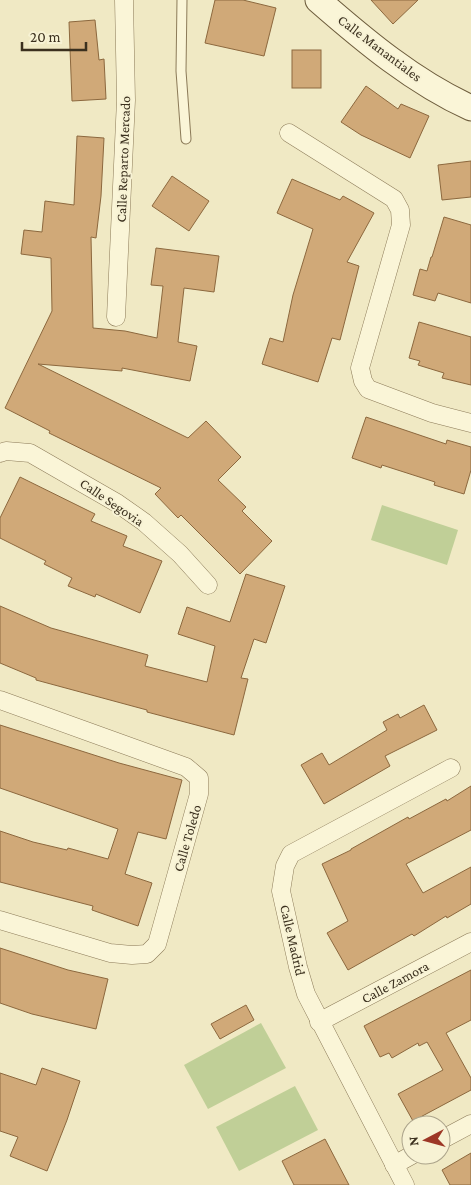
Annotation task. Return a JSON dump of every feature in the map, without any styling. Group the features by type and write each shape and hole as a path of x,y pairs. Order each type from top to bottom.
{"street":[{"name":"Calle Reparto Mercado","path":"116,317 126,100 124,0"},
{"name":"Calle Manantiales","path":"318,0 358,35 408,72 471,108"},
{"path":"289,133 394,199 400,210 401,225 360,368 363,381 368,389 432,413 471,423"},
{"name":"Calle Segovia","path":"0,453 6,451 30,453 117,503 144,522 180,554 208,585"},
{"name":"Calle Toledo","path":"0,700 186,768 199,778 199,794 157,944 147,954 110,953 0,920"},
{"name":"Calle Madrid","path":"405,1185 306,994 298,967 282,891 285,866 291,854 451,768"},
{"name":"Calle Zamora","path":"319,1022 471,942"},
{"path":"451,1135 471,1124"},
{"path":"394,1165 401,1161"}],"lane":[{"path":"182,0 181,71 186,139"}],"green space":[{"path":"382,505 458,530 447,565 371,540"},
{"path":"261,1023 286,1068 208,1109 184,1065"},
{"path":"295,1086 318,1130 239,1171 216,1127"}],"building":[{"path":"215,0 243,0 276,8 264,56 205,43"},
{"path":"371,0 418,0 393,24"},
{"path":"95,20 99,60 104,59 106,99 72,101 69,22"},
{"path":"292,50 321,50 321,88 292,88"},
{"path":"366,86 398,109 401,104 429,116 410,158 361,135 341,122"},
{"path":"77,136 104,138 101,196 96,238 91,237 93,328 125,331 157,338 163,286 151,285 156,248 219,256 214,292 184,288 178,342 197,346 190,381 122,368 122,371 38,364 188,438 206,421 241,457 218,480 246,507 242,511 272,541 240,574 181,515 178,518 155,494 161,488 49,433 50,431 5,408 52,311 51,258 21,254 24,230 42,232 45,201 74,205"},
{"path":"471,161 471,197 442,200 438,165"},
{"path":"172,176 209,201 189,231 152,206"},
{"path":"292,179 340,200 343,196 374,213 347,262 359,266 340,340 332,338 318,382 262,364 270,338 283,342 293,295 313,229 277,213"},
{"path":"444,217 471,225 471,303 438,293 435,301 413,295 420,269 427,271"},
{"path":"419,322 471,337 471,385 442,378 444,373 418,365 420,361 409,358"},
{"path":"366,417 446,444 447,440 471,447 471,470 464,494 434,485 435,482 382,465 381,468 352,458"},
{"path":"20,477 95,514 91,521 127,536 123,546 162,561 140,613 96,594 95,597 68,586 72,578 44,564 46,561 0,538 0,518"},
{"path":"246,574 285,586 266,643 254,639 241,678 248,679 234,735 36,680 36,678 0,663 0,606 51,628 148,655 145,666 207,682 215,646 178,634 187,607 230,622"},
{"path":"424,705 437,730 385,756 390,766 324,804 301,765 322,753 329,765 387,730 383,722 398,714 400,718"},
{"path":"0,725 119,763 182,780 166,839 138,832 125,874 152,883 138,926 92,910 93,906 0,882 0,831 33,842 67,850 68,848 108,859 118,829 0,788"},
{"path":"471,786 471,830 406,864 423,893 471,867 471,904 348,970 327,933 348,921 322,864 351,850 408,817 409,819 446,799 447,801"},
{"path":"0,948 68,970 108,979 96,1029 32,1014 0,1003"},
{"path":"471,970 471,1020 446,1033 471,1078 471,1090 424,1115 410,1115 398,1094 443,1070 427,1042 419,1046 418,1043 392,1058 389,1053 380,1057 364,1026"},
{"path":"246,1005 254,1020 220,1039 211,1024"},
{"path":"42,1068 80,1081 47,1171 10,1156 18,1137 0,1131 0,1073 36,1085"},
{"path":"325,1139 349,1185 294,1185 282,1161"},
{"path":"471,1153 471,1185 450,1185 442,1170"}]}
